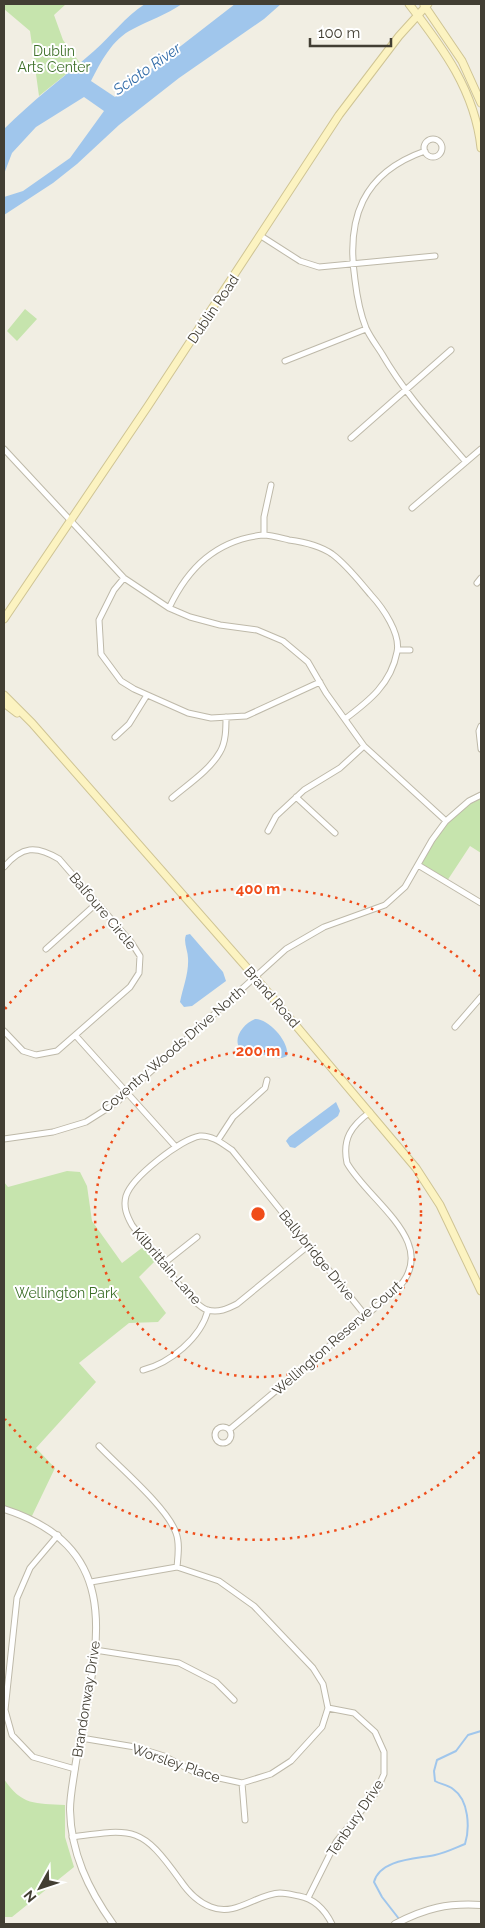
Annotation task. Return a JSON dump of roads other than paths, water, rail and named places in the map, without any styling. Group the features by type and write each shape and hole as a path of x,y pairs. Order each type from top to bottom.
{"main road":[{"path":"409,4 441,45 461,80 474,114 481,148"},
{"path":"426,5 462,61 481,103"},
{"name":"Dublin Road","path":"4,619 261,236 339,115 399,36 426,5"},
{"name":"Brand Road","path":"4,694 32,723 255,977 370,1112 430,1187 481,1291"},
{"name":"Brand Road","path":"4,703 32,723"}],"street":[{"path":"425,151 393,166 376,182 362,202 353,228 352,264 358,300 366,329 404,391 466,462"},
{"path":"261,236 306,264 326,267 435,256"},
{"path":"285,361 366,329"},
{"path":"351,438 451,350"},
{"path":"4,449 124,578 169,608 190,617 220,625 257,630 283,641 308,662 364,746 446,821"},
{"path":"412,508 481,449"},
{"path":"264,535 264,517 271,485"},
{"path":"169,608 190,572 212,553 236,541 264,535 310,544 332,554 378,602 394,633 398,650 392,668 374,698 345,719"},
{"path":"124,578 114,590 99,620 102,654 121,681 147,695 188,713 211,718 246,716 320,682"},
{"path":"476,583 481,578"},
{"path":"398,650 410,650"},
{"path":"115,737 130,724 147,695"},
{"path":"172,798 208,766 221,751 226,733 226,717"},
{"path":"481,726 479,731 481,749"},
{"path":"268,831 276,816 296,797 340,768 364,746"},
{"name":"Coventry Woods Drive North","path":"4,1139 53,1132 86,1122 127,1093 286,949 324,927 385,905 405,887 432,840 446,821 469,801 481,795"},
{"path":"296,797 318,820 335,833"},
{"name":"Balfoure Circle","path":"4,867 10,860 26,850 44,850 59,859 131,942 140,956 139,973 130,986 57,1051 36,1055 23,1051 4,1031"},
{"path":"418,865 481,902"},
{"path":"46,949 97,903"},
{"path":"455,1027 481,997"},
{"path":"76,1036 175,1146 201,1136 218,1140 233,1117 265,1088 267,1080"},
{"name":"Wellington Reserve Court","path":"229,1430 404,1282 412,1257 406,1236 347,1163 344,1152 349,1132 356,1122 370,1112"},
{"name":"Ballybridge Drive","path":"218,1140 232,1150 365,1315"},
{"name":"Kilbrittain Lane","path":"175,1146 135,1183 126,1196 125,1211 132,1225 193,1300 208,1310 223,1311 237,1304 309,1245"},
{"path":"163,1264 197,1236"},
{"path":"143,1370 158,1366 189,1342 205,1320 208,1310"},
{"path":"99,1446 165,1514 176,1532 179,1553 177,1567"},
{"name":"Brandonway Drive","path":"4,1509 31,1518 58,1535 78,1556 91,1582 96,1612 95,1650 70,1808 72,1837 77,1860 98,1901 113,1924"},
{"path":"58,1535 30,1568 17,1598 5,1710 12,1736 33,1757 75,1769"},
{"path":"91,1582 177,1567 219,1580 254,1606 313,1668 323,1684 328,1708"},
{"path":"95,1650 179,1663 216,1682 234,1700"},
{"name":"Worsley Place","path":"81,1738 135,1747 164,1756 196,1773 242,1783 271,1774 292,1761 322,1727 328,1708"},
{"name":"Tenbury Drive","path":"308,1898 336,1842 375,1794 384,1774 384,1752 375,1732 354,1712 328,1708"},
{"path":"242,1783 245,1820"},
{"path":"72,1837 111,1831 139,1835 160,1852 192,1896 213,1908 224,1910 248,1905 267,1896 280,1893 308,1898 318,1904 332,1924"},
{"path":"395,1924 426,1910 455,1904 481,1905"}],"water":[{"path":"145,4 182,4 126,33 113,45 91,81 115,97 235,4 281,4 264,19 179,78 119,125 77,164 53,183 4,215 4,197 23,191 70,158 104,111 84,97 36,127 12,153 4,174 4,129"},
{"path":"190,934 223,972 226,981 192,1006 184,1007 180,1002 188,964 185,938 186,935"},
{"path":"255,1019 266,1022 277,1032 285,1044 287,1056 278,1058 268,1055 251,1055 242,1050 237,1041 238,1036 245,1026"},
{"path":"336,1102 340,1111 338,1116 295,1148 290,1147 286,1141 289,1137"}],"waterway":[{"path":"403,1924 382,1897 374,1882 378,1874 391,1864 439,1854 465,1844 468,1822 465,1807 453,1789 435,1781 434,1771 437,1760 456,1751 468,1735 481,1731"}],"park label":[{"name":"Dublin Arts Center","path":"54,59"},
{"name":"Wellington Park","path":"66,1293"}],"water label":[{"name":"Scioto River","path":"147,69"}]}
